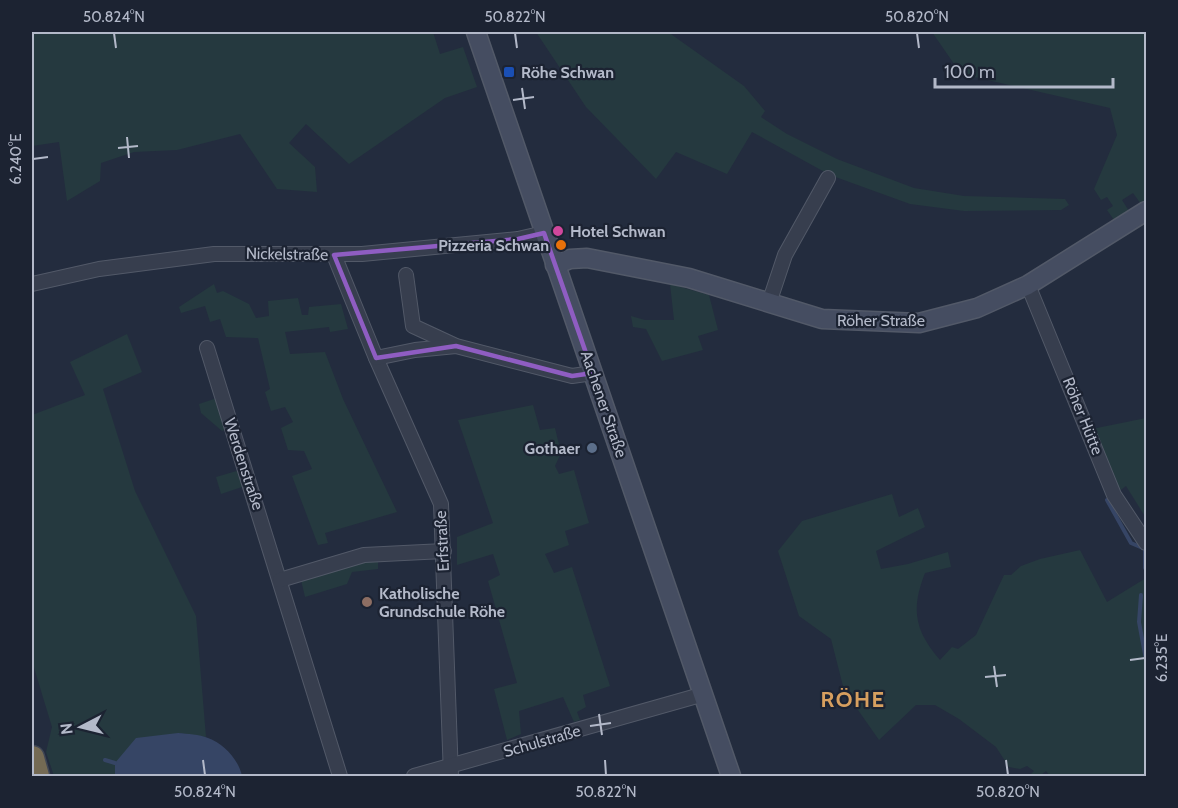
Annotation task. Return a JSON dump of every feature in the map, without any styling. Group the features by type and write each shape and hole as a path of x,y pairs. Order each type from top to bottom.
{"highway":[{"path":"32,758 37,777"}],"main road":[{"name":"Aachener Straße","path":"476,32 731,777"},
{"name":"Röher Straße","path":"555,265 570,259 587,258 689,278 822,319 919,323 977,308 1028,285 1146,210"}],"street":[{"path":"769,303 785,255 828,178"},
{"name":"Nickelstraße","path":"32,284 99,269 214,254 362,254 518,239 544,233"},
{"name":"Erfstraße","path":"334,255 376,358 439,497 444,551 451,772"},
{"path":"406,274 413,326 456,346 572,376 593,373"},
{"name":"Röher Hütte","path":"1028,285 1114,495 1146,543"},
{"path":"376,358 415,350 456,346"},
{"name":"Werdenstraße","path":"207,348 340,777"},
{"path":"280,580 364,555 444,551"},
{"name":"Schulstraße","path":"414,777 451,772 704,694"}],"highlighted area":[{"path":"544,233 593,373 572,376 456,346 376,358 334,255 518,239"}],"shaded area":[{"path":"32,32 433,32 440,54 463,47 477,87 445,98 349,164 306,124 289,143 315,167 317,192 277,189 240,134 177,150 134,152 101,163 100,181 67,201 59,142 32,146"},
{"path":"536,32 668,32 744,86 765,111 761,117 787,134 837,159 914,188 964,196 1065,199 1069,205 1061,210 964,211 910,204 830,175 752,132 727,174 676,152 656,179 586,107"},
{"path":"932,32 1146,32 1146,202 1141,204 1133,193 1122,200 1129,211 1114,220 1107,210 1113,206 1107,197 1101,200 1094,189 1117,135 1110,108 961,74"},
{"path":"214,284 217,293 223,291 249,304 256,318 269,316 268,301 298,298 302,315 308,315 309,307 341,304 348,329 330,332 329,327 285,332 290,354 325,352 343,399 397,512 325,533 328,543 318,545 292,476 312,469 304,451 288,450 281,428 293,422 285,407 271,411 265,392 270,389 258,338 226,337 220,319 210,322 205,306 181,313 179,307"},
{"path":"670,284 709,295 718,330 698,336 703,350 662,361 646,329 633,327 631,316 645,320 674,320"},
{"path":"127,334 142,372 103,389 135,491 196,616 206,737 178,733 115,763 115,776 54,776 46,752 52,727 32,661 32,415 85,395 70,362"},
{"path":"217,398 227,429 222,431 201,413 199,404"},
{"path":"533,405 540,430 555,428 561,453 555,466 559,474 574,470 589,523 565,531 569,545 545,554 554,573 572,567 610,686 583,695 586,707 577,712 580,720 574,722 563,697 519,711 521,734 507,740 494,689 517,683 488,581 500,575 493,554 457,565 457,537 493,523 458,420"},
{"path":"1146,418 1146,518 1126,486 1118,492 1092,429"},
{"path":"240,470 245,486 221,494 216,477"},
{"path":"892,494 899,517 918,508 925,527 876,551 881,569 948,552 951,567 925,573 917,608 920,629 940,660 952,647 958,649 976,635 1004,575 1011,575 1021,566 1080,550 1107,602 1146,578 1146,776 1050,776 1046,771 1040,776 1029,776 1034,771 1027,766 1020,769 1009,767 996,747 959,719 935,705 916,705 879,740 844,690 831,639 799,616 778,551 802,521"},
{"path":"378,561 378,569 352,572 347,584 305,597 301,580 361,562"}],"water":[{"path":"178,733 214,740 234,758 242,776 115,776 115,763 136,738"}],"waterway":[{"path":"1107,500 1131,543 1145,549 1145,568"},
{"path":"1141,595 1139,622 1146,660"},
{"path":"105,760 115,763"}],"place":[{"name":"Röhe Schwan","path":"509,72"},
{"name":"Hotel Schwan","path":"558,231"},
{"name":"Pizzeria Schwan","path":"561,245"},
{"name":"Gothaer","path":"592,448"},
{"name":"Katholische Grundschule Röhe","path":"367,602"}],"district":[{"name":"RÖHE","path":"853,699"}]}
